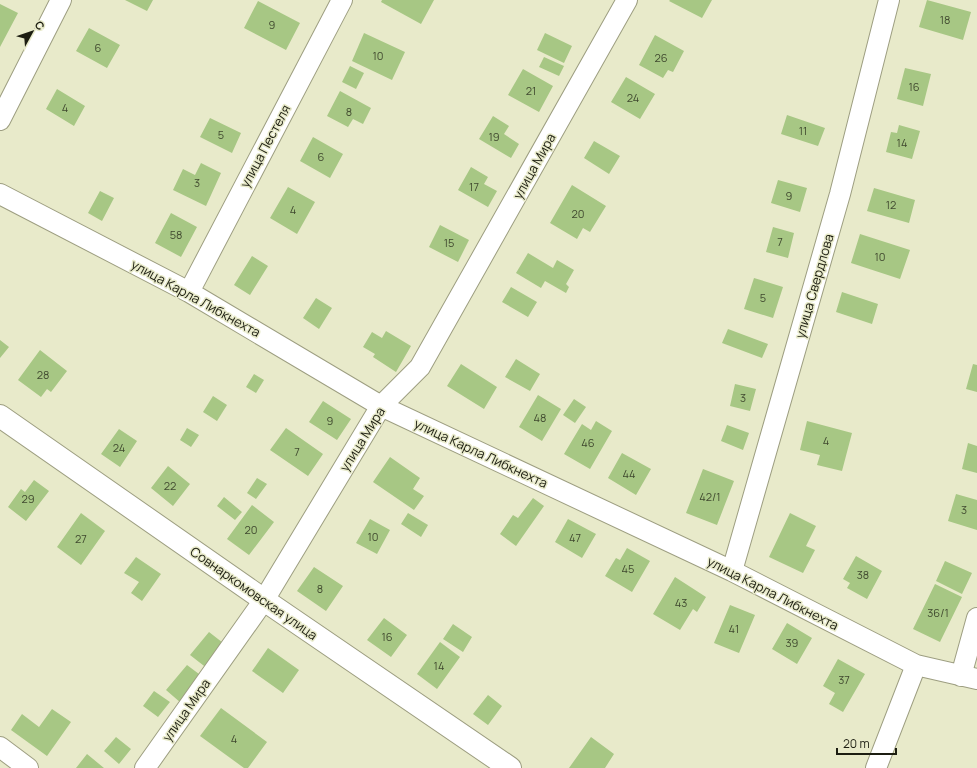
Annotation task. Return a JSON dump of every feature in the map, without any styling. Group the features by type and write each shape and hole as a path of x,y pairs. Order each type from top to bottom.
{"street":[{"path":"0,120 61,0"},
{"name":"улица Пестеля","path":"189,292 342,0"},
{"name":"улица Мира","path":"145,768 264,600 381,406 420,367 628,0"},
{"name":"улица Свердлова","path":"732,571 840,194 889,0"},
{"name":"улица Карла Либкнехта","path":"0,194 189,292 381,406 732,571 916,665 969,677"},
{"name":"Совнаркомовская улица","path":"0,416 264,600 510,768"},
{"path":"969,677 977,618"},
{"path":"876,768 916,665"},
{"path":"0,747 28,768"}],"building":[{"path":"125,0 153,0 147,11"},
{"path":"382,0 434,0 421,24 381,2"},
{"path":"712,0 702,18 669,1"},
{"path":"927,0 971,12 963,40 919,27"},
{"path":"258,1 300,23 286,50 244,28"},
{"path":"0,4 18,13 0,47"},
{"path":"89,28 120,45 107,68 76,51"},
{"path":"364,33 405,52 392,80 352,61"},
{"path":"545,33 572,46 564,63 537,50"},
{"path":"655,35 684,51 673,72 668,70 663,78 639,65"},
{"path":"544,57 564,66 559,76 539,67"},
{"path":"350,66 364,73 356,89 342,82"},
{"path":"905,68 931,74 923,106 897,99"},
{"path":"523,69 553,86 539,112 508,95"},
{"path":"626,77 655,94 640,119 611,102"},
{"path":"57,89 85,106 74,126 46,109"},
{"path":"340,91 371,108 363,124 353,119 348,127 327,116"},
{"path":"787,115 825,128 818,146 781,134"},
{"path":"493,116 509,126 504,134 519,144 511,158 479,139"},
{"path":"210,118 241,133 232,153 200,137"},
{"path":"899,125 920,131 912,159 886,152 891,132 897,133"},
{"path":"313,137 343,154 330,178 300,161"},
{"path":"594,141 620,156 609,174 584,158"},
{"path":"201,163 221,173 206,206 173,190 183,169 195,175"},
{"path":"471,167 488,177 484,184 497,191 488,207 458,190"},
{"path":"778,180 807,188 800,212 771,203"},
{"path":"572,185 606,206 590,232 583,228 577,239 550,223"},
{"path":"288,187 315,202 297,234 270,218"},
{"path":"874,188 915,200 909,223 867,211"},
{"path":"100,191 114,198 102,221 88,213"},
{"path":"171,213 197,227 181,257 155,243"},
{"path":"440,225 469,240 458,262 429,247"},
{"path":"773,227 794,233 788,258 766,252"},
{"path":"860,234 910,250 900,279 851,263"},
{"path":"528,253 553,268 557,260 574,270 566,284 569,287 566,293 545,281 541,288 516,273"},
{"path":"252,256 268,266 250,295 234,285"},
{"path":"754,278 783,287 773,318 744,309"},
{"path":"511,287 537,302 528,317 502,302"},
{"path":"842,292 878,304 872,324 836,312"},
{"path":"316,298 332,308 319,329 303,318"},
{"path":"728,329 768,344 762,358 722,343"},
{"path":"386,331 411,346 396,372 373,357 375,354 363,347 372,332 382,338"},
{"path":"0,340 9,347 0,358"},
{"path":"40,350 67,371 51,392 47,389 41,397 18,380"},
{"path":"516,359 540,374 530,391 505,377"},
{"path":"461,364 497,387 484,409 447,386"},
{"path":"973,364 977,365 977,392 966,389"},
{"path":"254,374 264,380 256,393 246,387"},
{"path":"735,384 756,389 750,411 730,406"},
{"path":"538,395 561,409 542,441 519,427"},
{"path":"213,396 227,405 217,421 203,412"},
{"path":"574,399 586,407 575,423 563,415"},
{"path":"323,401 351,419 337,440 309,422"},
{"path":"596,421 612,431 590,469 564,454 582,424 591,430"},
{"path":"807,421 852,433 842,471 817,465 820,455 800,450"},
{"path":"727,425 749,433 743,450 721,441"},
{"path":"187,428 199,435 191,447 180,440"},
{"path":"286,428 323,454 308,476 270,450"},
{"path":"119,429 137,441 120,467 101,454"},
{"path":"968,443 977,446 977,473 962,469"},
{"path":"622,453 651,469 636,495 608,478"},
{"path":"390,457 420,478 413,489 424,496 414,510 373,482"},
{"path":"168,466 190,484 173,506 151,488"},
{"path":"703,469 734,481 717,525 686,513"},
{"path":"257,478 267,484 256,499 247,493"},
{"path":"34,480 49,491 26,521 8,507 21,489 25,492"},
{"path":"956,494 977,500 977,530 948,521"},
{"path":"224,497 242,512 235,520 217,506"},
{"path":"533,498 544,506 516,546 500,534 513,515 518,518"},
{"path":"252,505 274,522 249,555 227,539"},
{"path":"81,513 105,531 81,565 57,547"},
{"path":"408,513 428,525 421,537 401,524"},
{"path":"790,513 816,526 806,546 815,550 803,573 769,557"},
{"path":"370,519 390,530 377,554 356,543"},
{"path":"568,519 596,534 582,558 555,542"},
{"path":"627,548 650,561 632,592 605,576 616,558 620,560"},
{"path":"856,556 882,571 867,599 847,588 850,583 843,579"},
{"path":"136,557 161,574 142,601 131,593 139,582 124,573"},
{"path":"945,561 972,573 962,594 936,581"},
{"path":"314,567 343,586 326,611 297,591"},
{"path":"675,577 706,597 697,612 693,609 680,630 653,614"},
{"path":"935,584 962,597 940,642 913,629"},
{"path":"730,605 755,615 739,653 714,643"},
{"path":"384,618 407,635 391,657 367,640"},
{"path":"787,623 812,638 797,664 772,649"},
{"path":"453,624 472,637 463,652 443,639"},
{"path":"209,632 227,646 208,669 190,655"},
{"path":"440,642 460,657 437,689 417,674"},
{"path":"268,648 299,670 283,693 252,671"},
{"path":"838,659 865,674 843,712 829,704 835,693 823,686"},
{"path":"187,665 203,677 181,703 166,690"},
{"path":"154,691 170,702 158,717 143,706"},
{"path":"488,695 502,706 488,725 473,714"},
{"path":"221,708 267,742 248,768 244,768 200,736"},
{"path":"52,709 71,722 47,756 11,730 22,714 39,727"},
{"path":"116,737 131,749 119,764 104,751"},
{"path":"591,737 614,754 605,768 569,768"},
{"path":"87,754 104,768 76,768"}]}
